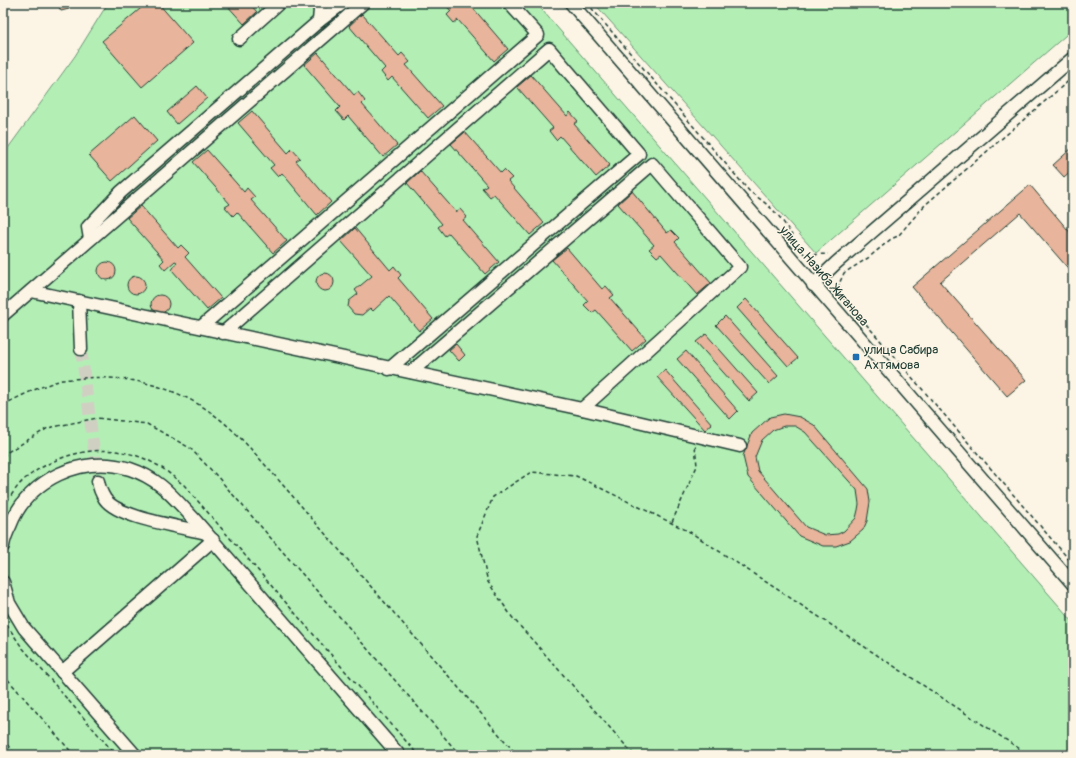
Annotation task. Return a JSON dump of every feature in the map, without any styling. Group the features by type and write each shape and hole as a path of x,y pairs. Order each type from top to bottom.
{"street":[{"path":"239,39 280,3"},
{"path":"318,3 320,10 319,21"},
{"path":"90,239 88,227 121,192 319,21 343,3"},
{"path":"3,316 363,3"},
{"path":"201,327 538,36 509,3"},
{"name":"улица Назиба Жиганова","path":"571,3 813,285 1073,584"},
{"path":"223,333 549,49 639,154 389,369"},
{"path":"813,285 836,263 1073,58"},
{"path":"411,372 652,164 740,268 582,409"},
{"path":"31,291 389,369 411,372 582,409 740,446"},
{"path":"79,301 82,349"},
{"path":"3,546 15,513 34,489 63,471 96,464 130,469 161,484 210,537 399,755"},
{"path":"98,481 105,500 116,508 129,514 210,537"},
{"path":"62,672 210,537"},
{"path":"3,582 9,603 24,628 135,755"}],"path":[{"path":"587,3 750,192 766,203 777,214 786,225 805,255 828,254"},
{"path":"1073,77 925,205 898,236 891,239 868,258 844,273 839,284 841,296 1073,564"},
{"path":"3,405 32,390 63,380 94,378 127,379 157,386 188,398 216,416 239,435 517,755"},
{"path":"3,457 48,428 97,418 147,424 190,448 220,480 460,755"},
{"path":"672,523 697,466 694,435"},
{"path":"634,755 512,617 488,582 477,536 493,497 531,472 576,476 690,532 1029,755"},
{"path":"3,619 21,646 116,755"},
{"path":"3,674 74,755"},
{"path":"3,740 16,755"}],"green space":[{"path":"108,3 536,3 1073,622 1073,755 3,755 3,155 75,56"},
{"path":"594,3 1073,3 1073,29 816,253"}],"building":[{"path":"57,3 72,3 69,9 61,11"},
{"path":"147,3 158,3 193,43 142,87 102,41"},
{"path":"225,3 249,3 257,12 244,24"},
{"path":"444,3 478,3 473,8 508,49 494,61 458,20 454,23 447,15 451,11"},
{"path":"362,14 399,56 402,53 410,62 406,65 442,106 428,118 392,77 388,81 381,72 385,68 349,26"},
{"path":"318,53 354,95 358,92 365,101 362,104 397,145 383,157 348,116 344,120 336,111 340,107 304,65"},
{"path":"531,75 567,116 570,112 578,121 574,124 610,165 596,177 560,136 556,140 549,131 553,128 517,87"},
{"path":"197,86 207,98 177,124 167,112"},
{"path":"252,111 288,153 292,149 300,158 296,161 331,202 317,215 282,173 278,177 270,168 274,165 238,123"},
{"path":"135,115 157,141 112,181 89,155"},
{"path":"465,132 501,173 504,170 512,178 508,181 544,223 530,235 494,194 490,197 482,188 487,185 451,144"},
{"path":"1073,147 1073,169 1064,177 1053,165"},
{"path":"207,150 244,192 247,188 255,197 251,200 287,241 273,253 237,212 233,216 225,207 230,204 193,162"},
{"path":"420,171 456,212 460,209 467,217 463,220 499,262 485,274 449,233 445,236 438,227 442,224 407,183"},
{"path":"1030,185 1073,236 1073,274 1020,213 940,282 1026,380 1007,396 912,287"},
{"path":"632,191 667,233 671,230 679,238 675,242 711,283 697,295 661,254 657,257 649,249 654,245 618,204"},
{"path":"141,206 178,248 181,245 189,253 185,257 221,298 207,310 172,270 177,262 175,261 165,270 160,264 164,260 127,218"},
{"path":"355,228 390,270 394,266 401,275 398,278 433,319 419,331 389,296 373,311 370,308 362,315 354,314 348,307 349,301 358,294 355,290 372,276 341,241"},
{"path":"567,248 602,289 606,286 614,295 610,298 646,339 632,351 596,310 592,313 584,305 588,301 552,260"},
{"path":"107,262 113,265 116,271 113,277 107,280 101,277 98,271 101,265"},
{"path":"325,273 331,276 334,282 331,288 325,291 319,288 316,282 319,276"},
{"path":"136,276 142,279 145,285 142,291 136,294 130,291 127,285 130,279"},
{"path":"160,295 166,298 169,304 166,310 160,313 154,310 151,304 154,298"},
{"path":"746,299 798,358 788,366 737,308"},
{"path":"725,316 778,376 769,384 716,325"},
{"path":"706,334 758,393 749,401 696,342"},
{"path":"456,344 465,355 459,361 449,350"},
{"path":"686,351 738,411 730,419 677,359"},
{"path":"665,370 712,424 705,430 657,377"},
{"path":"784,414 800,417 814,425 868,489 870,502 867,521 863,530 850,541 836,546 823,546 799,536 748,477 743,456 752,433 770,417","holes":["784,426 795,426 805,432 857,490 859,504 856,518 844,531 838,534 825,535 806,527 758,471 755,457 762,440 773,430"]}],"tunnel":[{"path":"81,349 98,481"}],"place":[{"name":"улица Сабира Ахтямова","path":"856,357"}]}
